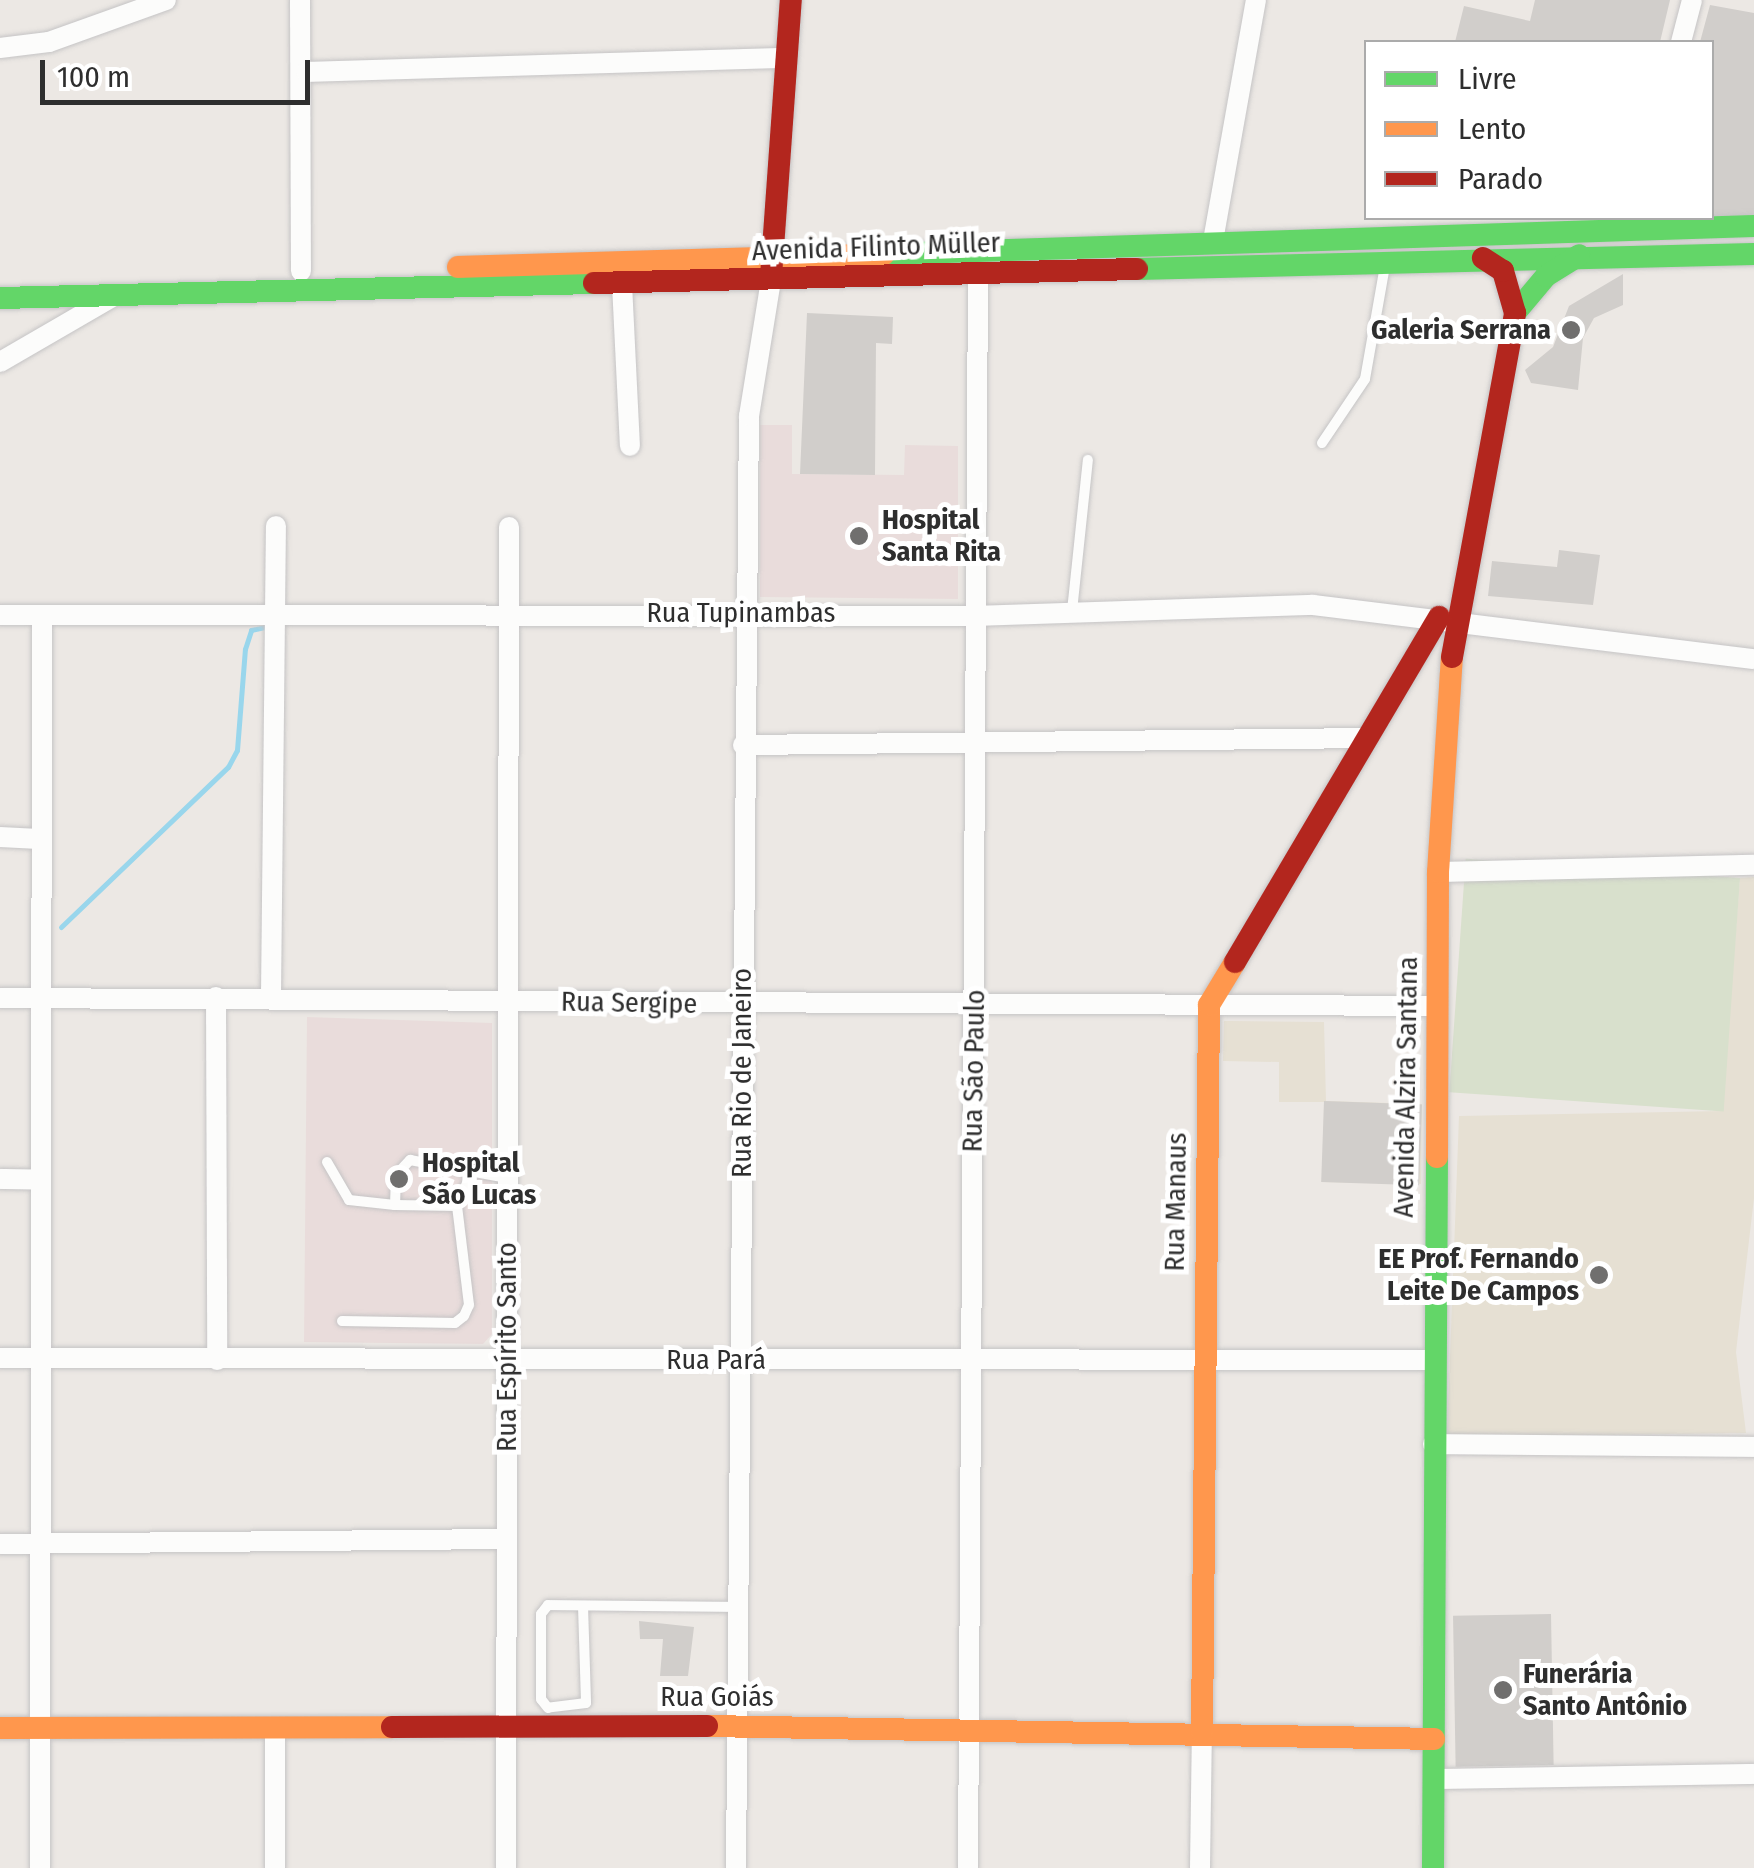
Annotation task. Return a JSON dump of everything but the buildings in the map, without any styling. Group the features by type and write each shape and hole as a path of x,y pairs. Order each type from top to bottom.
{"main road":[{"path":"772,269 791,0"},
{"path":"1483,258 1503,272 1515,312 1575,256 1634,223"},
{"name":"Avenida Filinto Müller","path":"0,298 622,284 772,269 1213,241 1634,223 1754,226"},
{"name":"Avenida Filinto Müller","path":"0,279 746,259 772,269 978,274 1386,259 1575,256 1649,260 1754,254"},
{"name":"Avenida Alzira Santana","path":"1433,1868 1432,1360 1438,872 1447,617 1515,312"},
{"name":"Rua Manaus","path":"1202,1732 1209,1005 1366,738 1447,617"},
{"name":"Rua Goiás","path":"0,1728 735,1726 1434,1738"}],"street":[{"path":"0,48 93,30 166,0"},
{"path":"300,0 306,72 301,271"},
{"path":"1213,241 1256,0"},
{"path":"1682,40 1692,0"},
{"path":"306,72 786,58"},
{"path":"1634,223 1634,247 1649,260"},
{"name":"Rua Rio de Janeiro","path":"736,1868 743,1360 743,744 749,416 772,269"},
{"name":"Rua São Paulo","path":"968,1868 978,274"},
{"path":"622,284 630,446"},
{"path":"0,362 69,329 116,294"},
{"path":"271,996 276,526"},
{"name":"Rua Espírito Santo","path":"506,1868 509,526"},
{"name":"Rua Tupinambas","path":"0,615 42,618 746,611 976,616 1213,602 1447,617 1754,659"},
{"path":"40,1868 37,998 42,618"},
{"path":"743,744 974,745 1366,738"},
{"path":"0,837 39,839"},
{"path":"1438,872 1754,865"},
{"name":"Rua Sergipe","path":"0,998 271,996 508,1002 1438,1006"},
{"path":"216,997 217,1360"},
{"path":"0,1180 39,1180"},
{"name":"Rua Pará","path":"0,1358 1432,1360"},
{"path":"1433,1444 1754,1447"},
{"path":"0,1544 507,1539"},
{"path":"274,1728 275,1868"},
{"name":"Rua Manaus","path":"1200,1868 1202,1732"},
{"path":"1434,1779 1754,1774"}],"lane":[{"path":"1322,443 1365,379 1386,259"},
{"path":"1072,610 1088,460"},
{"path":"394,1205 396,1175 410,1160 470,1176 507,1178"},
{"path":"328,1162 350,1200 457,1206"},
{"path":"342,1321 455,1323 464,1316 469,1305 457,1206 470,1176"},
{"path":"582,1606 586,1703 548,1708 541,1699 541,1614 548,1605 738,1607"}],"shaded area":[{"name":"Hospital Santa Rita","path":"760,425 792,425 792,474 904,475 905,445 958,446 958,599 760,597"},
{"name":"EE Prof. Fernando Leite De Campos","path":"1754,877 1754,1198 1736,1352 1746,1433 1447,1437 1459,1116 1722,1111 1740,878"},
{"name":"Hospital São Lucas","path":"307,1017 492,1023 492,1334 483,1344 304,1342"},
{"path":"1224,1021 1324,1022 1326,1101 1422,1104 1421,1184 1323,1182 1324,1102 1279,1102 1279,1062 1223,1061"}],"green space":[{"path":"1466,859 1740,878 1724,1111 1449,1092"}],"waterway":[{"path":"61,927 228,767 237,750 245,649 251,630 265,627"}],"traffic: fast":[{"path":"884,254 1754,226"},
{"path":"1137,269 1754,254"},
{"path":"1515,313 1546,276 1579,255"},
{"path":"0,298 594,283"},
{"path":"1433,1868 1437,1157"}],"traffic: slow":[{"path":"458,267 884,254"},
{"path":"1437,1157 1438,872 1452,657"},
{"path":"1202,1732 1209,1005 1235,962"},
{"path":"707,1726 1434,1739"},
{"path":"0,1728 392,1727"}],"traffic: jam":[{"path":"771,276 791,0"},
{"path":"1452,657 1515,313 1503,271 1483,258"},
{"path":"594,283 1137,269"},
{"path":"1235,962 1439,617"},
{"path":"392,1727 707,1726"}],"place":[{"name":"Galeria Serrana","path":"1571,330"},
{"name":"Hospital Santa Rita","path":"859,536"},
{"name":"Hospital São Lucas","path":"399,1179"},
{"name":"EE Prof. Fernando Leite De Campos","path":"1599,1275"},
{"name":"Funerária Santo Antônio","path":"1503,1690"}]}
